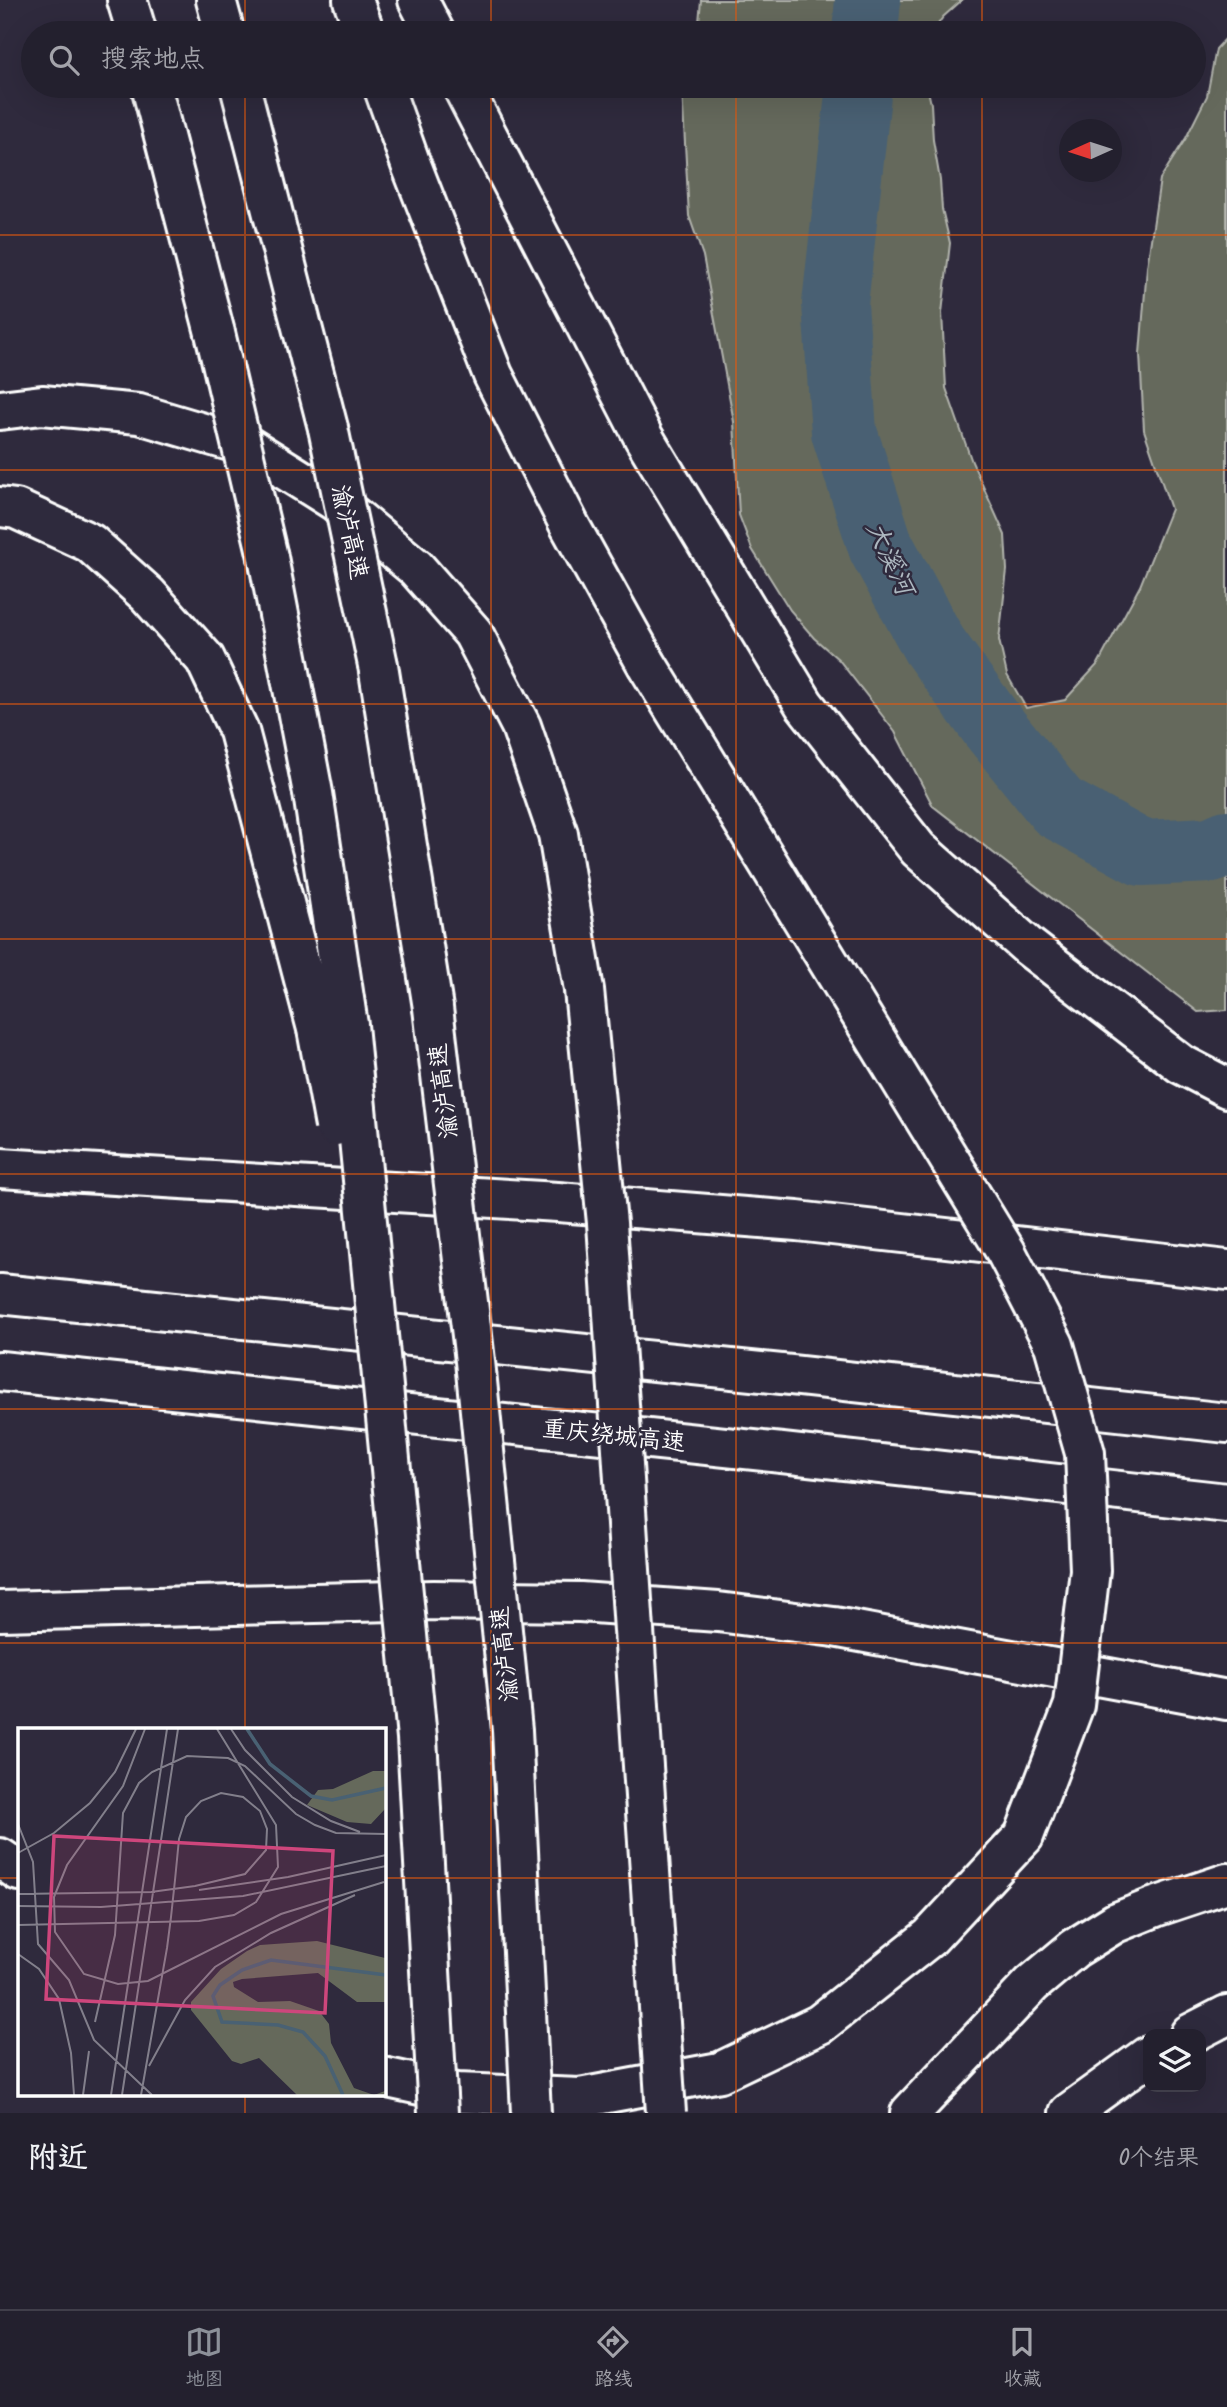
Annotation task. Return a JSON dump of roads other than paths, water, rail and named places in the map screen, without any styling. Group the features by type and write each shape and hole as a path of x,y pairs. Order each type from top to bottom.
{"main road":[{"path":"128,0 134,21"},
{"path":"216,0 222,21"},
{"path":"353,0 361,21"},
{"path":"418,0 429,21"},
{"path":"154,98 215,333 268,557 313,793 333,1027 379,1359 416,1738 438,2113"},
{"name":"渝泸高速","path":"243,98 328,428 377,665 433,1008 475,1361 512,1730 531,2113"},
{"path":"385,2077 457,2093 580,2098 720,2073 820,2024 930,1937 1024,1836 1074,1705 1090,1570 1085,1453 1054,1345 1006,1252 646,663 570,526 493,375 387,98"},
{"path":"468,98 644,438 804,704 918,849 1029,947 1094,998 1181,1065 1227,1088"},
{"path":"0,410 42,405 139,414 247,446 335,501 416,568 473,633 521,726 558,834 584,990 607,1223 666,2113"},
{"path":"0,507 16,509 90,543 148,595 205,659 239,732 333,1027"},
{"path":"0,1168 558,1202 797,1221 1227,1270"},
{"path":"0,1294 1227,1423"},
{"name":"重庆绕城高速","path":"0,1371 782,1452 1227,1503"},
{"path":"0,1611 434,1600 580,1602 704,1611 834,1628 1227,1700"},
{"path":"0,1858 18,1870"},
{"path":"910,2113 1032,1984 1075,1948 1115,1923 1227,1883"},
{"path":"1200,2029 1227,2015"},
{"path":"1069,2113 1143,2060"}],"waterway":[{"name":"大溪河","path":"866,21 868,0"},
{"name":"大溪河","path":"858,98 835,304 844,432 881,547 934,645 992,725 1058,807 1142,853 1211,850 1227,843"}]}
